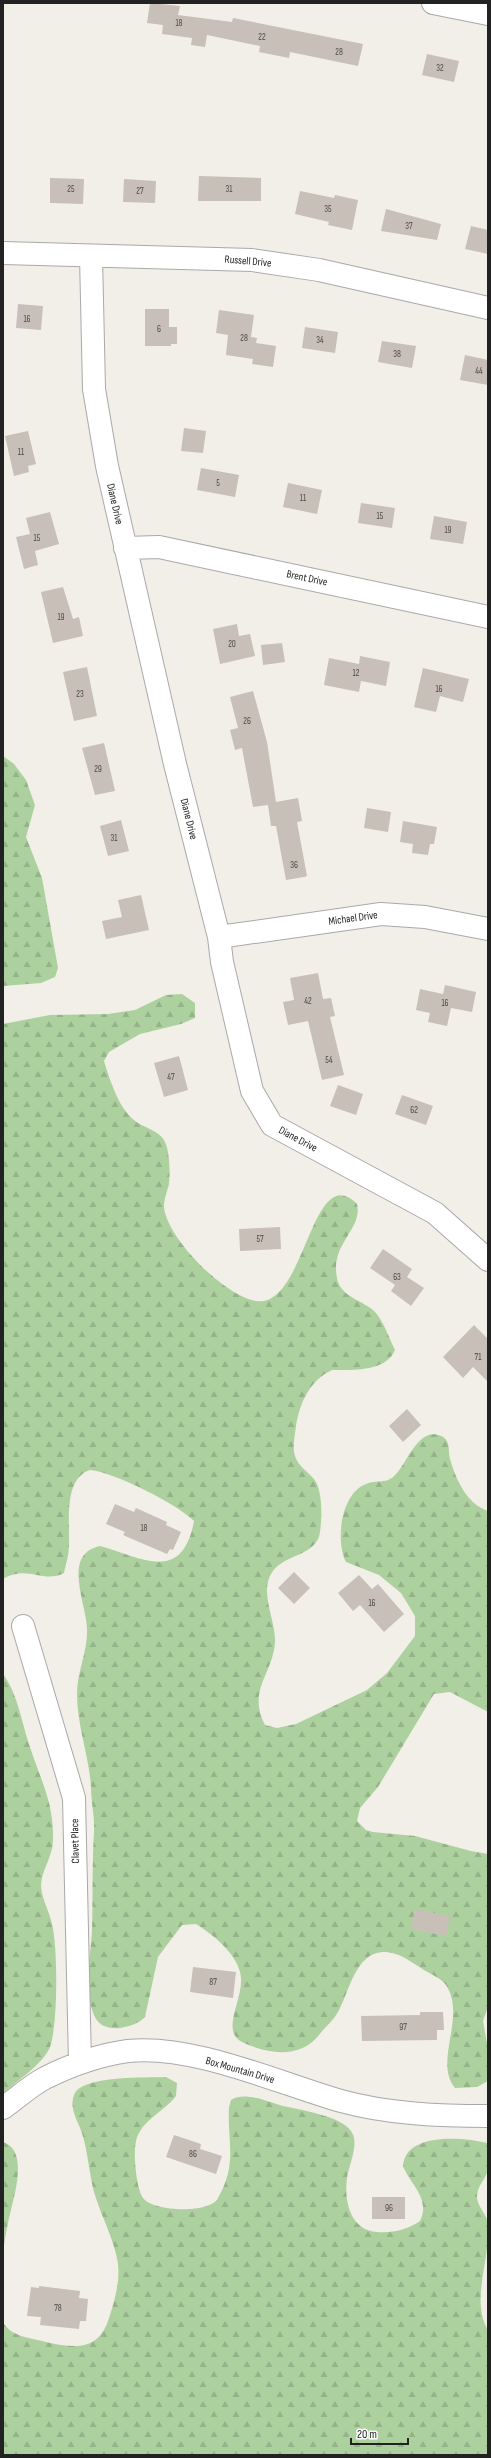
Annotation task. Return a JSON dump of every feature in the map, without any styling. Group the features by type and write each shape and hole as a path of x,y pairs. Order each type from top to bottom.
{"street":[{"path":"433,3 488,14"},
{"name":"Russell Drive","path":"3,253 92,256 162,256 252,260 319,270 488,308"},
{"name":"Diane Drive","path":"92,256 94,389 107,466 175,764 219,937 222,962 252,1091 272,1125 435,1213 488,1260"},
{"name":"Brent Drive","path":"125,548 159,547 488,617"},
{"name":"Michael Drive","path":"219,937 381,914 425,917 488,929"},
{"name":"Clavet Place","path":"23,1626 74,1798 80,2063"},
{"name":"Box Mountain Drive","path":"3,2108 44,2079 80,2063 129,2051 160,2052 225,2064 342,2102 383,2111 488,2116"}],"green space":[{"path":"3,756 14,764 26,780 35,805 26,837 42,878 58,968 55,977 41,983 3,986"},
{"path":"182,994 195,1003 195,1018 181,1024 140,1034 109,1052 104,1061 115,1093 128,1115 163,1138 167,1146 170,1174 164,1207 168,1220 175,1234 186,1249 214,1277 229,1289 243,1297 256,1301 273,1297 286,1283 298,1262 318,1217 329,1201 342,1195 357,1204 358,1213 338,1255 336,1266 339,1284 342,1289 352,1297 368,1306 377,1314 383,1323 395,1350 391,1357 376,1366 349,1370 332,1370 317,1380 312,1386 300,1409 294,1437 294,1452 298,1463 317,1484 321,1504 321,1526 318,1540 313,1546 278,1565 269,1579 267,1596 275,1633 275,1642 270,1664 262,1682 260,1692 260,1713 265,1725 277,1728 296,1724 367,1690 387,1673 415,1636 415,1616 401,1593 379,1575 346,1562 341,1542 342,1518 351,1497 358,1489 366,1484 389,1480 400,1469 414,1447 426,1436 433,1434 441,1436 448,1443 452,1467 459,1483 468,1497 481,1508 488,1511 488,1712 450,1692 434,1694 378,1787 360,1808 357,1821 366,1830 373,1832 415,1836 488,1854 488,2007 483,2021 488,2049 488,2081 477,2087 455,2088 449,2077 447,2065 453,2011 452,1998 446,1985 438,1978 407,1959 394,1953 383,1952 373,1954 366,1959 359,1966 354,1975 342,2004 334,2018 311,2043 294,2051 274,2052 264,2050 244,2043 236,2038 233,2030 233,2022 234,2012 240,1992 240,1972 233,1957 222,1944 196,1924 182,1925 158,1957 145,2017 137,2023 120,2028 103,2026 96,2019 89,1998 88,1975 92,1929 94,1827 90,1775 79,1718 77,1694 77,1686 87,1637 86,1619 79,1582 79,1569 82,1559 88,1551 100,1546 145,1560 158,1562 170,1560 180,1553 188,1541 194,1521 173,1506 145,1490 115,1477 90,1470 81,1475 75,1482 72,1492 69,1514 69,1549 64,1573 56,1576 42,1576 20,1573 3,1579 3,1024 50,1015 108,1014 135,1010 166,995"},
{"path":"3,1674 16,1700 30,1747 46,1792 53,1827 52,1846 43,1874 41,1886 51,1919 54,1935 56,2004 53,2036 47,2053 36,2066 3,2093"},
{"path":"166,2077 177,2083 176,2096 143,2127 135,2146 136,2170 141,2193 143,2198 149,2203 158,2206 193,2209 204,2207 213,2203 218,2198 228,2174 230,2163 229,2107 231,2100 237,2098 257,2098 330,2118 339,2121 346,2126 351,2131 354,2141 353,2154 346,2187 348,2205 355,2220 360,2226 377,2232 400,2230 410,2227 420,2221 423,2213 421,2199 403,2166 406,2155 414,2147 424,2142 451,2139 464,2139 487,2143 489,2167 478,2190 477,2198 488,2223 487,2251 482,2279 481,2306 483,2318 488,2330 488,2455 3,2455 3,2322 11,2331 28,2338 68,2346 86,2345 94,2341 106,2327 117,2290 118,2264 111,2237 94,2192 84,2140 73,2110 74,2095 79,2089 89,2084 101,2081 130,2078"},
{"path":"3,2142 11,2147 16,2154 18,2174 3,2251"}],"building":[{"path":"150,3 180,6 178,15 232,22 233,18 363,44 358,66 290,52 289,58 259,52 260,46 207,35 205,47 191,45 192,38 162,34 163,25 147,23"},
{"path":"427,54 459,61 454,82 422,75"},
{"path":"199,176 261,178 261,201 198,201"},
{"path":"50,178 84,179 83,204 50,203"},
{"path":"124,179 156,181 155,203 123,202"},
{"path":"300,191 334,198 335,195 358,200 352,230 328,225 329,222 295,214"},
{"path":"386,209 441,224 437,240 381,231"},
{"path":"471,226 488,230 488,254 465,249"},
{"path":"18,304 43,306 41,330 16,328"},
{"path":"145,309 169,309 169,327 177,327 177,344 171,344 171,346 145,346"},
{"path":"219,310 254,315 251,337 257,338 256,343 276,346 273,367 252,364 253,359 226,355 228,335 216,333"},
{"path":"305,327 338,332 335,353 302,348"},
{"path":"382,341 416,346 412,368 378,362"},
{"path":"465,355 488,360 488,385 460,380"},
{"path":"184,428 206,431 203,453 181,451"},
{"path":"28,431 36,464 28,466 29,472 14,476 5,436"},
{"path":"201,468 239,475 235,497 197,490"},
{"path":"288,483 322,490 317,514 283,507"},
{"path":"361,503 395,508 392,528 358,523"},
{"path":"50,512 59,544 35,551 38,565 24,569 16,537 30,534 26,518"},
{"path":"434,516 467,522 463,544 430,539"},
{"path":"63,587 73,619 79,617 83,636 53,643 41,592"},
{"path":"237,624 239,636 250,634 255,656 220,664 213,629"},
{"path":"282,643 285,662 263,665 261,645"},
{"path":"360,656 390,662 386,686 361,681 359,692 324,685 329,658 359,664"},
{"path":"87,667 97,716 74,721 63,672"},
{"path":"423,668 469,679 463,702 440,696 436,712 414,707"},
{"path":"253,691 267,742 276,802 298,798 302,821 297,822 307,876 304,877 286,880 276,826 271,826 268,805 253,807 242,748 235,750 230,730 238,728 230,697"},
{"path":"104,743 115,791 95,795 82,748"},
{"path":"367,808 391,812 388,832 364,828"},
{"path":"121,820 129,851 108,856 100,826"},
{"path":"403,821 437,827 434,844 430,844 428,855 412,853 413,844 400,842"},
{"path":"141,895 149,930 106,939 102,921 122,917 118,900"},
{"path":"318,973 323,999 331,998 335,1016 330,1017 344,1075 322,1080 308,1021 288,1025 283,1002 294,1000 290,978"},
{"path":"445,985 476,992 472,1012 451,1008 447,1026 428,1022 430,1013 416,1010 420,989 443,994"},
{"path":"179,1056 188,1090 164,1097 154,1063"},
{"path":"338,1085 363,1094 356,1115 330,1106"},
{"path":"402,1095 433,1106 426,1125 395,1114"},
{"path":"280,1227 281,1249 240,1251 239,1229"},
{"path":"383,1249 412,1269 407,1277 424,1288 411,1306 391,1291 395,1285 370,1268"},
{"path":"474,1325 488,1339 488,1382 473,1367 463,1378 443,1357"},
{"path":"407,1409 421,1425 403,1442 389,1426"},
{"path":"115,1504 134,1512 136,1508 167,1522 166,1525 181,1532 173,1550 170,1549 167,1554 123,1535 125,1532 106,1524"},
{"path":"294,1572 310,1588 294,1604 278,1588"},
{"path":"359,1575 372,1589 378,1584 404,1614 384,1632 360,1605 353,1611 338,1593"},
{"path":"415,1909 450,1916 446,1936 411,1929"},
{"path":"193,1967 236,1972 233,1998 190,1992"},
{"path":"420,2012 443,2012 444,2030 437,2030 437,2040 362,2041 361,2016 420,2015"},
{"path":"174,2135 201,2144 200,2149 222,2156 216,2174 166,2157"},
{"path":"372,2197 405,2197 405,2219 372,2219"},
{"path":"39,2286 80,2291 79,2298 88,2299 86,2321 80,2321 79,2329 40,2325 41,2317 27,2316 31,2287 39,2288"}]}
